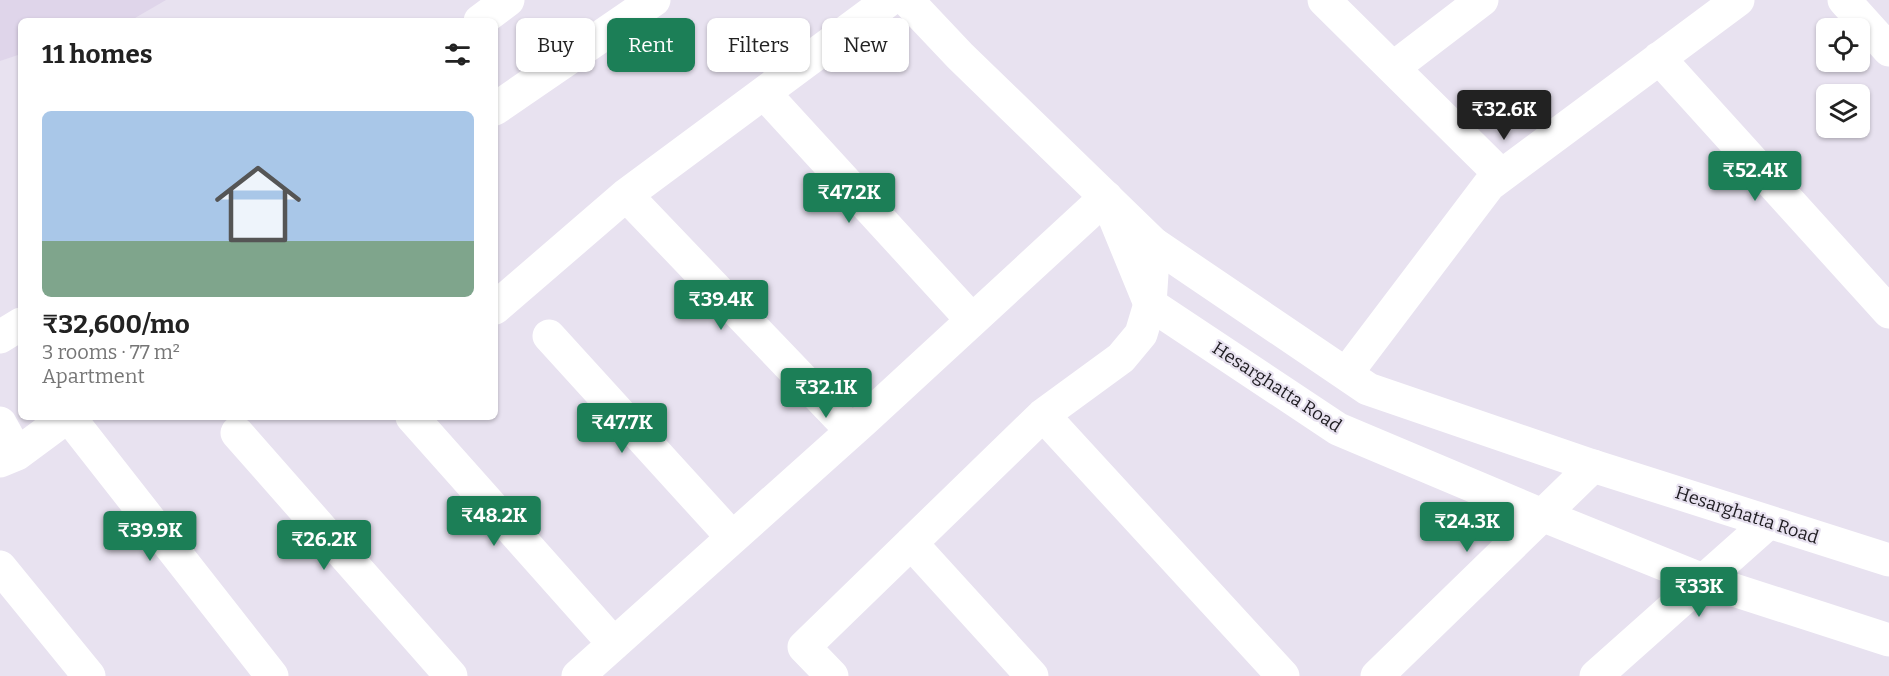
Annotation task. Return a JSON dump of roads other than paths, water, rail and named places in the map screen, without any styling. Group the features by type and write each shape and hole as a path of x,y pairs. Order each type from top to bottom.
{"street":[{"path":"484,18 508,0"},
{"path":"498,107 654,0"},
{"path":"498,305 626,195 889,0"},
{"name":"Hesarghatta Road","path":"907,0 960,56 1154,244 1368,389 1593,466 1889,560"},
{"path":"1324,0 1501,175"},
{"path":"1393,68 1482,0"},
{"path":"1352,366 1489,185 1738,0"},
{"path":"1844,0 1889,50"},
{"path":"1659,58 1889,312"},
{"path":"764,93 972,320"},
{"path":"626,195 851,430"},
{"path":"578,676 1106,197"},
{"name":"Hesarghatta Road","path":"1106,197 1150,304 1338,429 1703,580 1889,640"},
{"path":"832,676 804,647 1042,416 1121,358 1142,334 1150,304 1154,244"},
{"path":"0,337 18,326"},
{"path":"549,336 732,537"},
{"path":"1042,416 1283,676"},
{"path":"0,423 8,457 64,420"},
{"path":"70,420 272,676"},
{"path":"415,420 614,644"},
{"path":"237,433 451,676"},
{"path":"1377,676 1593,466"},
{"path":"1596,676 1768,523"},
{"path":"911,543 1032,676"},
{"path":"0,567 89,676"}]}
